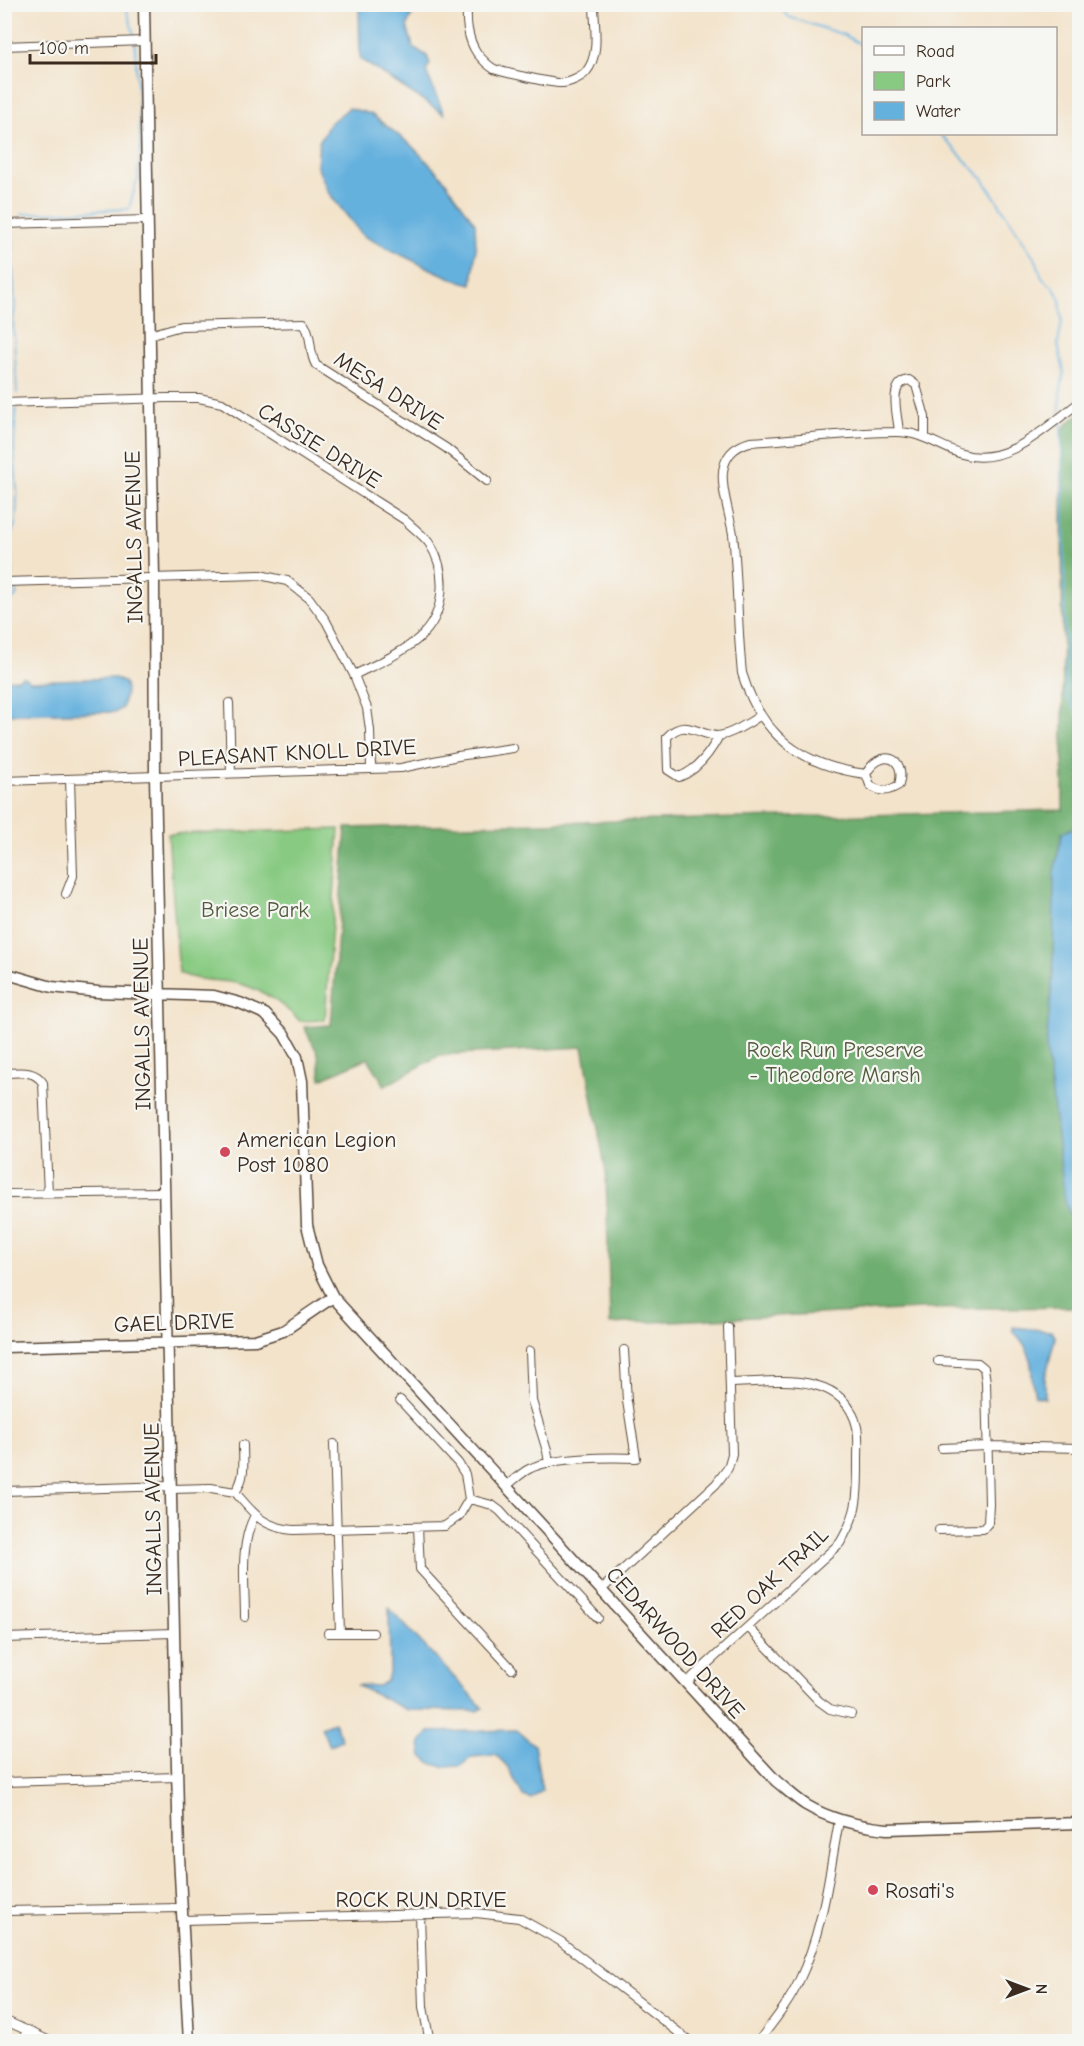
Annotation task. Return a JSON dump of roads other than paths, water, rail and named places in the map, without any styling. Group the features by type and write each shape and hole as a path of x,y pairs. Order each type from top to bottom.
{"street":[{"name":"INGALLS AVENUE","path":"144,4 154,578 154,777 174,1634 182,1920 189,2042"},
{"path":"468,4 466,16 477,53 493,68 562,83 586,73 593,59 595,51 594,4"},
{"path":"4,45 144,41"},
{"path":"4,225 147,220"},
{"name":"MESA DRIVE","path":"149,335 181,326 304,323 308,330 311,357 316,365 446,448 487,481"},
{"path":"899,432 895,391 900,383 909,380 916,385 924,417 924,437"},
{"name":"CASSIE DRIVE","path":"4,403 199,398 222,404 405,520 428,543 440,567 442,588 439,605 432,621 421,636 404,649 354,675"},
{"path":"866,774 823,765 797,753 778,737 748,694 742,673 733,536 723,477 724,465 730,453 738,446 750,442 899,432 924,437 962,454 979,457 1001,454 1023,444 1080,402"},
{"path":"4,582 260,575 287,581 309,598 326,621 354,675 369,719 371,769"},
{"path":"229,703 231,773"},
{"path":"719,736 710,753 688,774 679,777 668,770 668,737 675,729 682,727 719,736 761,715"},
{"name":"PLEASANT KNOLL DRIVE","path":"4,781 401,768 513,748"},
{"path":"888,758 898,763 902,774 899,785 888,792 877,790 870,785 866,774 872,764 879,759 888,758"},
{"path":"66,894 73,876 70,779"},
{"name":"CEDARWOOD DRIVE","path":"4,973 51,987 98,992 214,996 240,1003 265,1014 284,1034 297,1057 302,1081 307,1225 317,1265 333,1297 776,1781 806,1805 839,1821 887,1829 1080,1823"},
{"path":"4,1073 29,1073 40,1078 44,1083 48,1193"},
{"path":"4,1194 164,1192"},
{"name":"GAEL DRIVE","path":"4,1347 255,1340 283,1331 333,1297"},
{"path":"601,1590 716,1484 728,1468 732,1454 728,1327"},
{"path":"506,1486 527,1470 549,1463 600,1456 636,1458 627,1401 624,1350"},
{"path":"530,1351 532,1401 548,1451 549,1463"},
{"path":"938,1361 978,1363 984,1368 988,1523 983,1529 939,1530"},
{"name":"RED OAK TRAIL","path":"686,1683 840,1543 855,1515 858,1497 857,1427 845,1403 834,1392 806,1382 730,1383"},
{"path":"4,1491 211,1488 235,1492 255,1515 265,1523 278,1528 293,1530 445,1526 459,1516 469,1499 465,1474 458,1463 400,1400"},
{"path":"334,1444 340,1634"},
{"path":"235,1492 244,1475 243,1445"},
{"path":"942,1448 987,1446 1080,1448"},
{"path":"469,1499 492,1505 500,1510 598,1618"},
{"path":"245,1617 245,1542 247,1529 255,1515"},
{"path":"418,1527 420,1569 512,1669"},
{"path":"748,1627 819,1701 830,1709 851,1714"},
{"path":"4,1638 174,1634"},
{"path":"328,1634 373,1634"},
{"path":"4,1782 178,1777"},
{"path":"758,2042 786,2004 809,1958 819,1926 839,1821"},
{"path":"4,1911 182,1908"},
{"name":"ROCK RUN DRIVE","path":"182,1920 476,1913 519,1918 560,1941 691,2042"},
{"path":"420,1914 423,2007 430,2042"},
{"path":"4,2020 52,2042"},
{"path":"23,2042 28,2030"}],"water":[{"path":"359,5 416,5 407,26 413,47 427,56 430,64 426,71 444,114 360,59"},
{"path":"349,108 371,114 411,145 443,178 475,223 476,248 472,284 456,280 424,266 363,236 328,192 317,166 319,142 330,123"},
{"path":"23,676 30,681 115,678 125,683 126,692 122,708 116,712 5,714 5,680 18,679"},
{"path":"1079,825 1079,1281 1075,1234 1065,1201 1046,1046 1053,973 1054,872 1062,833"},
{"path":"1013,1327 1051,1331 1055,1338 1045,1378 1045,1398 1035,1396 1029,1355 1013,1331"},
{"path":"389,1608 483,1708 478,1711 407,1710 356,1685 379,1686 387,1680 390,1669"},
{"path":"334,1722 342,1740 329,1746 321,1727"},
{"path":"517,1730 534,1745 542,1791 531,1799 523,1796 507,1766 496,1755 472,1757 460,1766 443,1767 430,1763 422,1756 420,1743 429,1732"}],"waterway":[{"path":"125,4 135,38"},
{"path":"776,4 789,17 844,35 862,45"},
{"path":"22,214 129,209 139,179 141,150 135,44"},
{"path":"941,135 983,179 1037,262 1042,278 1054,288 1060,300 1062,321 1058,344 1064,372 1060,394 1060,413"},
{"path":"12,233 17,393"},
{"path":"12,575 12,560 8,554 9,539 16,522 14,447 16,409"},
{"path":"1061,422 1065,670 1067,697 1080,717"},
{"path":"4,608 17,595 16,589"}],"place":[{"name":"American Legion Post 1080","path":"225,1152"},
{"name":"Rosati's","path":"873,1890"}],"park label":[{"name":"Briese Park","path":"255,909"},
{"name":"Rock Run Preserve - Theodore Marsh","path":"835,1062"}]}
